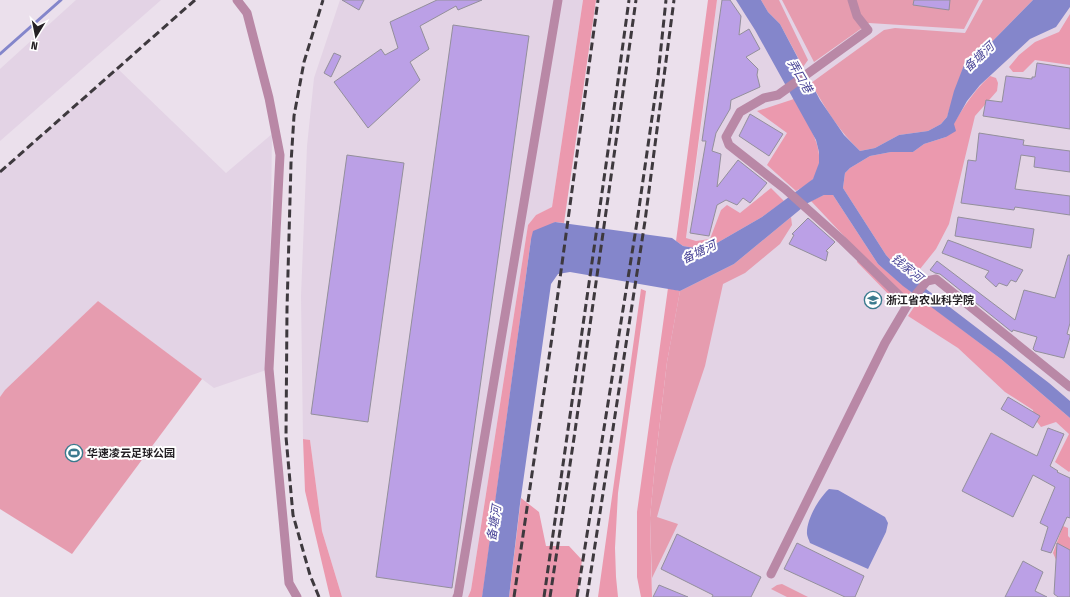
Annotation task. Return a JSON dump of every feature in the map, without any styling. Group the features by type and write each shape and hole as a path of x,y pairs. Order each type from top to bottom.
{"street":[{"path":"238,0 247,13 269,98 280,155 269,369 289,583 297,597"},
{"path":"457,597 558,0"},
{"path":"852,0 857,16 868,30 812,72 778,95 764,98 740,112 726,137 729,145 785,189 810,211 855,252 908,304"},
{"path":"771,574 885,343 908,304 927,281 936,279 1070,387"}],"shaded area":[{"path":"76,0 161,0 0,141 0,69"},
{"path":"340,0 583,0 552,207 536,215 528,225 471,590 468,597 342,597 322,531 310,440 303,439 301,296 307,146 314,78"},
{"path":"583,0 596,0 564,223 555,222 531,239 483,592 482,597 468,597 471,590 528,225 536,215 552,207"},
{"path":"708,0 717,0 686,238 696,241 710,239 721,210 727,205 740,213 771,188 784,201 762,217 710,247 695,248 683,246 676,241"},
{"name":"浙江省农业科学院","path":"717,0 1070,0 1070,597 652,597 650,518 667,362 690,213"},
{"path":"761,0 779,0 808,60 803,67 780,24 768,12"},
{"path":"782,0 979,0 964,29 869,23 814,62"},
{"path":"983,0 1033,0 972,62 964,65 947,117 941,124 928,131 899,135 875,148 860,151 833,119 811,83 884,30 895,28 965,33"},
{"path":"1070,14 1070,65 1035,60 1023,72 1013,72 1009,67 1019,55 1035,42 1059,32"},
{"path":"118,69 226,173 272,134 269,369 214,388 98,301 0,397 0,172"},
{"path":"990,76 996,78 998,83 997,91 975,116 949,224 936,249 912,279 896,266 886,255 843,188 845,173 850,168 870,156 891,152 913,152 924,144 946,137 971,97"},
{"path":"794,99 810,127 818,148 819,158 818,168 814,178 808,184 796,191 767,165 787,133 757,111"},
{"path":"824,195 833,195 878,264 911,292 899,305 857,262 859,252 811,201"},
{"path":"791,217 792,225 780,244 745,273 723,284 705,366 671,467 657,517 678,524 652,578 650,518 655,464 667,362 680,291 734,264"},
{"path":"668,288 680,291 667,362 650,518 652,597 641,597 637,577 637,512"},
{"path":"641,289 646,291 618,493 615,548 618,597 598,597"},
{"path":"920,298 1001,359 1070,418 1069,472 1055,462 1069,434 1056,422 1041,427 1034,418 1033,410 1005,392 958,348 908,316"},
{"name":"华速凌云足球公园","path":"98,301 202,379 72,554 0,509 0,397 5,390"},
{"path":"303,439 310,440 322,531 342,597 330,597 305,491"},
{"path":"521,498 539,512 546,546 569,546 582,560 577,597 509,597"},
{"path":"1063,526 1068,528 1068,536 1070,538 1070,597 1057,597 1062,573 1053,553"},
{"path":"782,584 808,597 787,597 771,589"}],"water":[{"path":"736,0 761,0 768,12 780,24 820,100 844,135 860,151 875,148 899,135 928,131 941,124 947,117 954,91 964,65 972,62 1033,0 1070,0 1070,7 1056,27 1030,39 980,85 967,101 954,124 956,131 946,137 924,144 913,152 891,152 870,156 850,168 845,173 843,188 886,255 896,266 1049,383 1070,401 1070,418 1001,359 903,286 878,264 833,195 824,195 808,203 734,264 680,291 570,272 558,274 551,284 520,504 509,597 482,597 533,231 555,222 672,238 683,246 695,248 710,247 762,217 813,179 819,163 819,152 816,140 755,30"},
{"path":"829,489 838,490 885,517 888,523 886,532 868,569 810,543 807,528 811,516 821,498"}],"building":[{"path":"342,0 364,0 359,10"},
{"path":"437,0 482,0 458,10 456,6 420,26 429,49 410,62 420,80 368,128 334,82 381,49 385,55 398,48 390,22"},
{"path":"722,0 730,0 741,16 739,35 749,29 760,49 746,57 758,69 757,75 760,87 731,100 730,109 716,133 712,151 721,154 717,187 738,160 767,183 750,203 743,198 737,205 726,200 717,205 709,236 690,233 706,141 702,141"},
{"path":"914,0 950,0 949,10 913,5"},
{"path":"453,25 529,36 452,588 376,577"},
{"path":"334,53 341,56 331,77 324,73"},
{"path":"1037,63 1070,68 1070,129 983,116 986,100 1002,102 1006,76 1032,79 1032,77 1035,77"},
{"path":"750,114 783,134 769,156 739,136"},
{"path":"979,133 1024,140 1023,145 1070,151 1070,172 1034,167 1035,157 1021,155 1015,189 1070,196 1070,215 1015,207 1014,210 961,203 968,160 976,161"},
{"path":"347,155 404,163 368,422 311,414"},
{"path":"958,217 1034,229 1031,248 955,236"},
{"path":"808,218 835,242 826,251 828,252 826,261 789,244 794,235 792,234"},
{"path":"948,240 1023,270 1016,282 1011,280 1007,286 999,283 996,287 985,277 989,271 942,253"},
{"path":"1068,255 1070,255 1070,323 1067,334 1070,335 1070,337 1064,358 1035,351 1033,349 1037,337 1013,330 1012,332 940,274 930,270 937,261 1015,320 1024,290 1055,298"},
{"path":"1008,397 1040,416 1033,428 1001,409"},
{"path":"1048,428 1064,434 1050,466 1058,471 1057,472 1070,478 1070,518 1067,517 1051,553 1041,550 1048,527 1040,523 1055,487 1033,475 1013,517 962,491 991,433 1037,456"},
{"path":"677,534 761,577 751,597 712,597 713,595 661,569"},
{"path":"797,543 864,576 855,597 845,597 784,569"},
{"path":"1057,543 1070,550 1070,597 1058,597 1054,594"},
{"path":"1023,561 1043,572 1035,591 1047,597 1005,597"},
{"path":"659,585 688,597 653,597"}],"waterway":[{"path":"0,54 61,0"}],"railway":[{"path":"0,172 195,0"},
{"path":"319,597 310,575 293,515 286,437 287,309 291,163 294,116 304,62 323,0"},
{"path":"514,597 552,337 598,0"},
{"path":"544,597 629,0"},
{"path":"550,597 636,0"},
{"path":"577,597 637,222 658,76 666,0"},
{"path":"587,597 645,221 674,0"}],"place":[{"name":"浙江省农业科学院","path":"873,300"},
{"name":"华速凌云足球公园","path":"74,453"}],"water label":[{"name":"备塘河","path":"979,57"},
{"name":"弄口港","path":"800,76"},
{"name":"备塘河","path":"699,252"},
{"name":"钱家河","path":"907,268"},
{"name":"备塘河","path":"494,523"}]}
